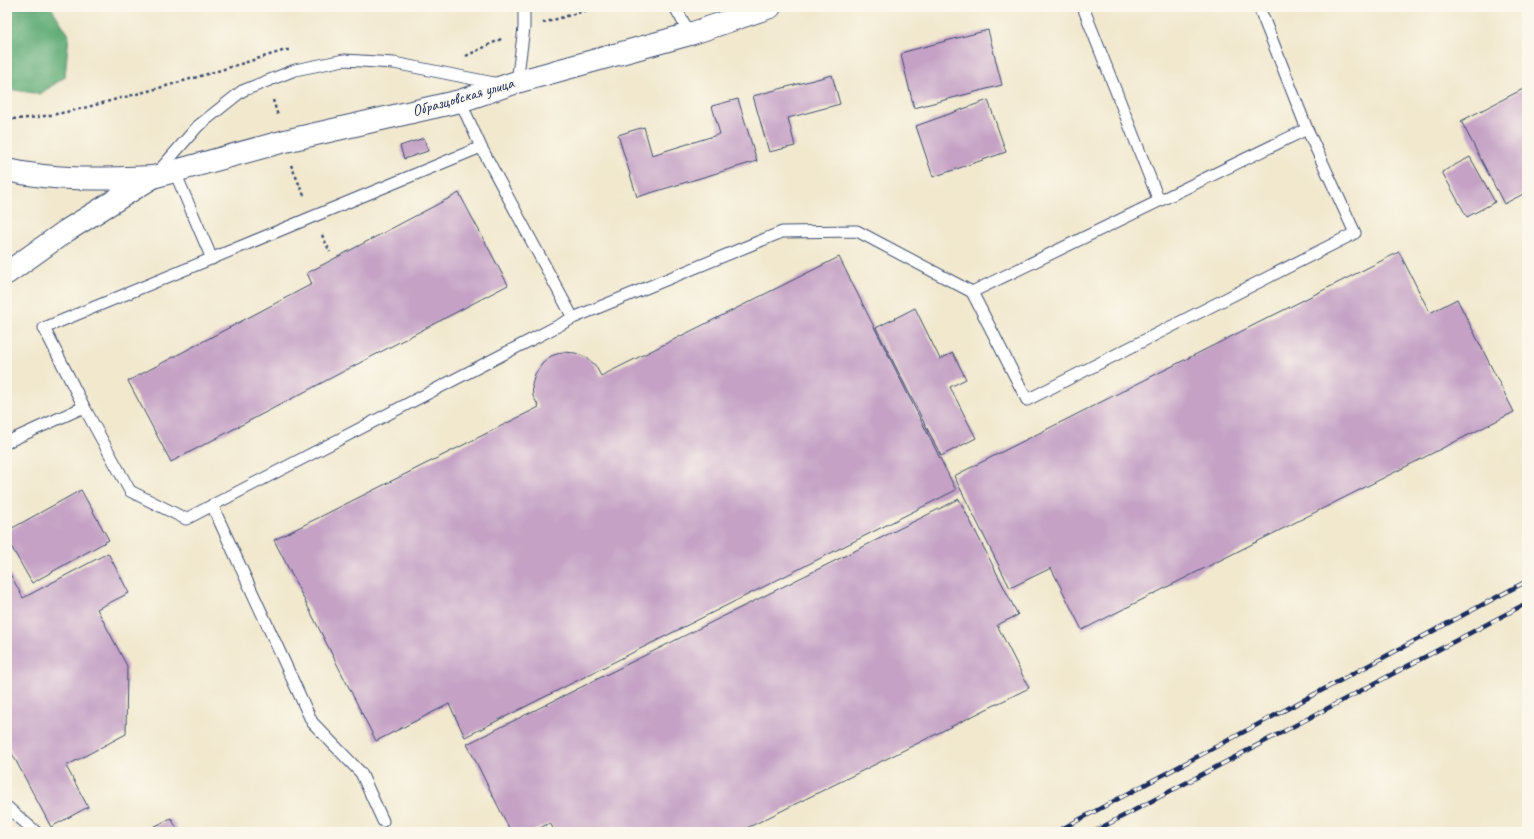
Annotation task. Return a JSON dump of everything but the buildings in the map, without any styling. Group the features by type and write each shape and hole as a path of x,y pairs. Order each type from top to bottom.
{"main road":[{"name":"Образцовская улица","path":"153,177 174,170 285,141 460,101 511,84 690,34 770,7"},
{"path":"7,170 23,174 85,179 153,177"},
{"path":"7,273 66,231 153,177"}],"lane":[{"path":"153,177 198,126 242,92 295,70 344,60 394,63 511,84 524,28 524,7"},
{"path":"675,7 690,34"},
{"path":"1083,7 1159,201"},
{"path":"481,147 44,328 84,407 130,492 186,519 573,318 782,232 857,231 972,292 1027,400 1355,233 1307,129 1259,7"},
{"path":"460,101 481,147 573,318"},
{"path":"972,292 1307,129"},
{"path":"174,170 212,259"},
{"path":"7,442 84,407"},
{"path":"212,505 312,722 361,773 383,821"},
{"path":"7,807 36,832"}],"green space":[{"path":"7,7 51,7 69,35 65,77 40,94 7,89"}],"railway":[{"path":"1056,832 1527,581"},
{"path":"1093,832 1527,603"}]}
